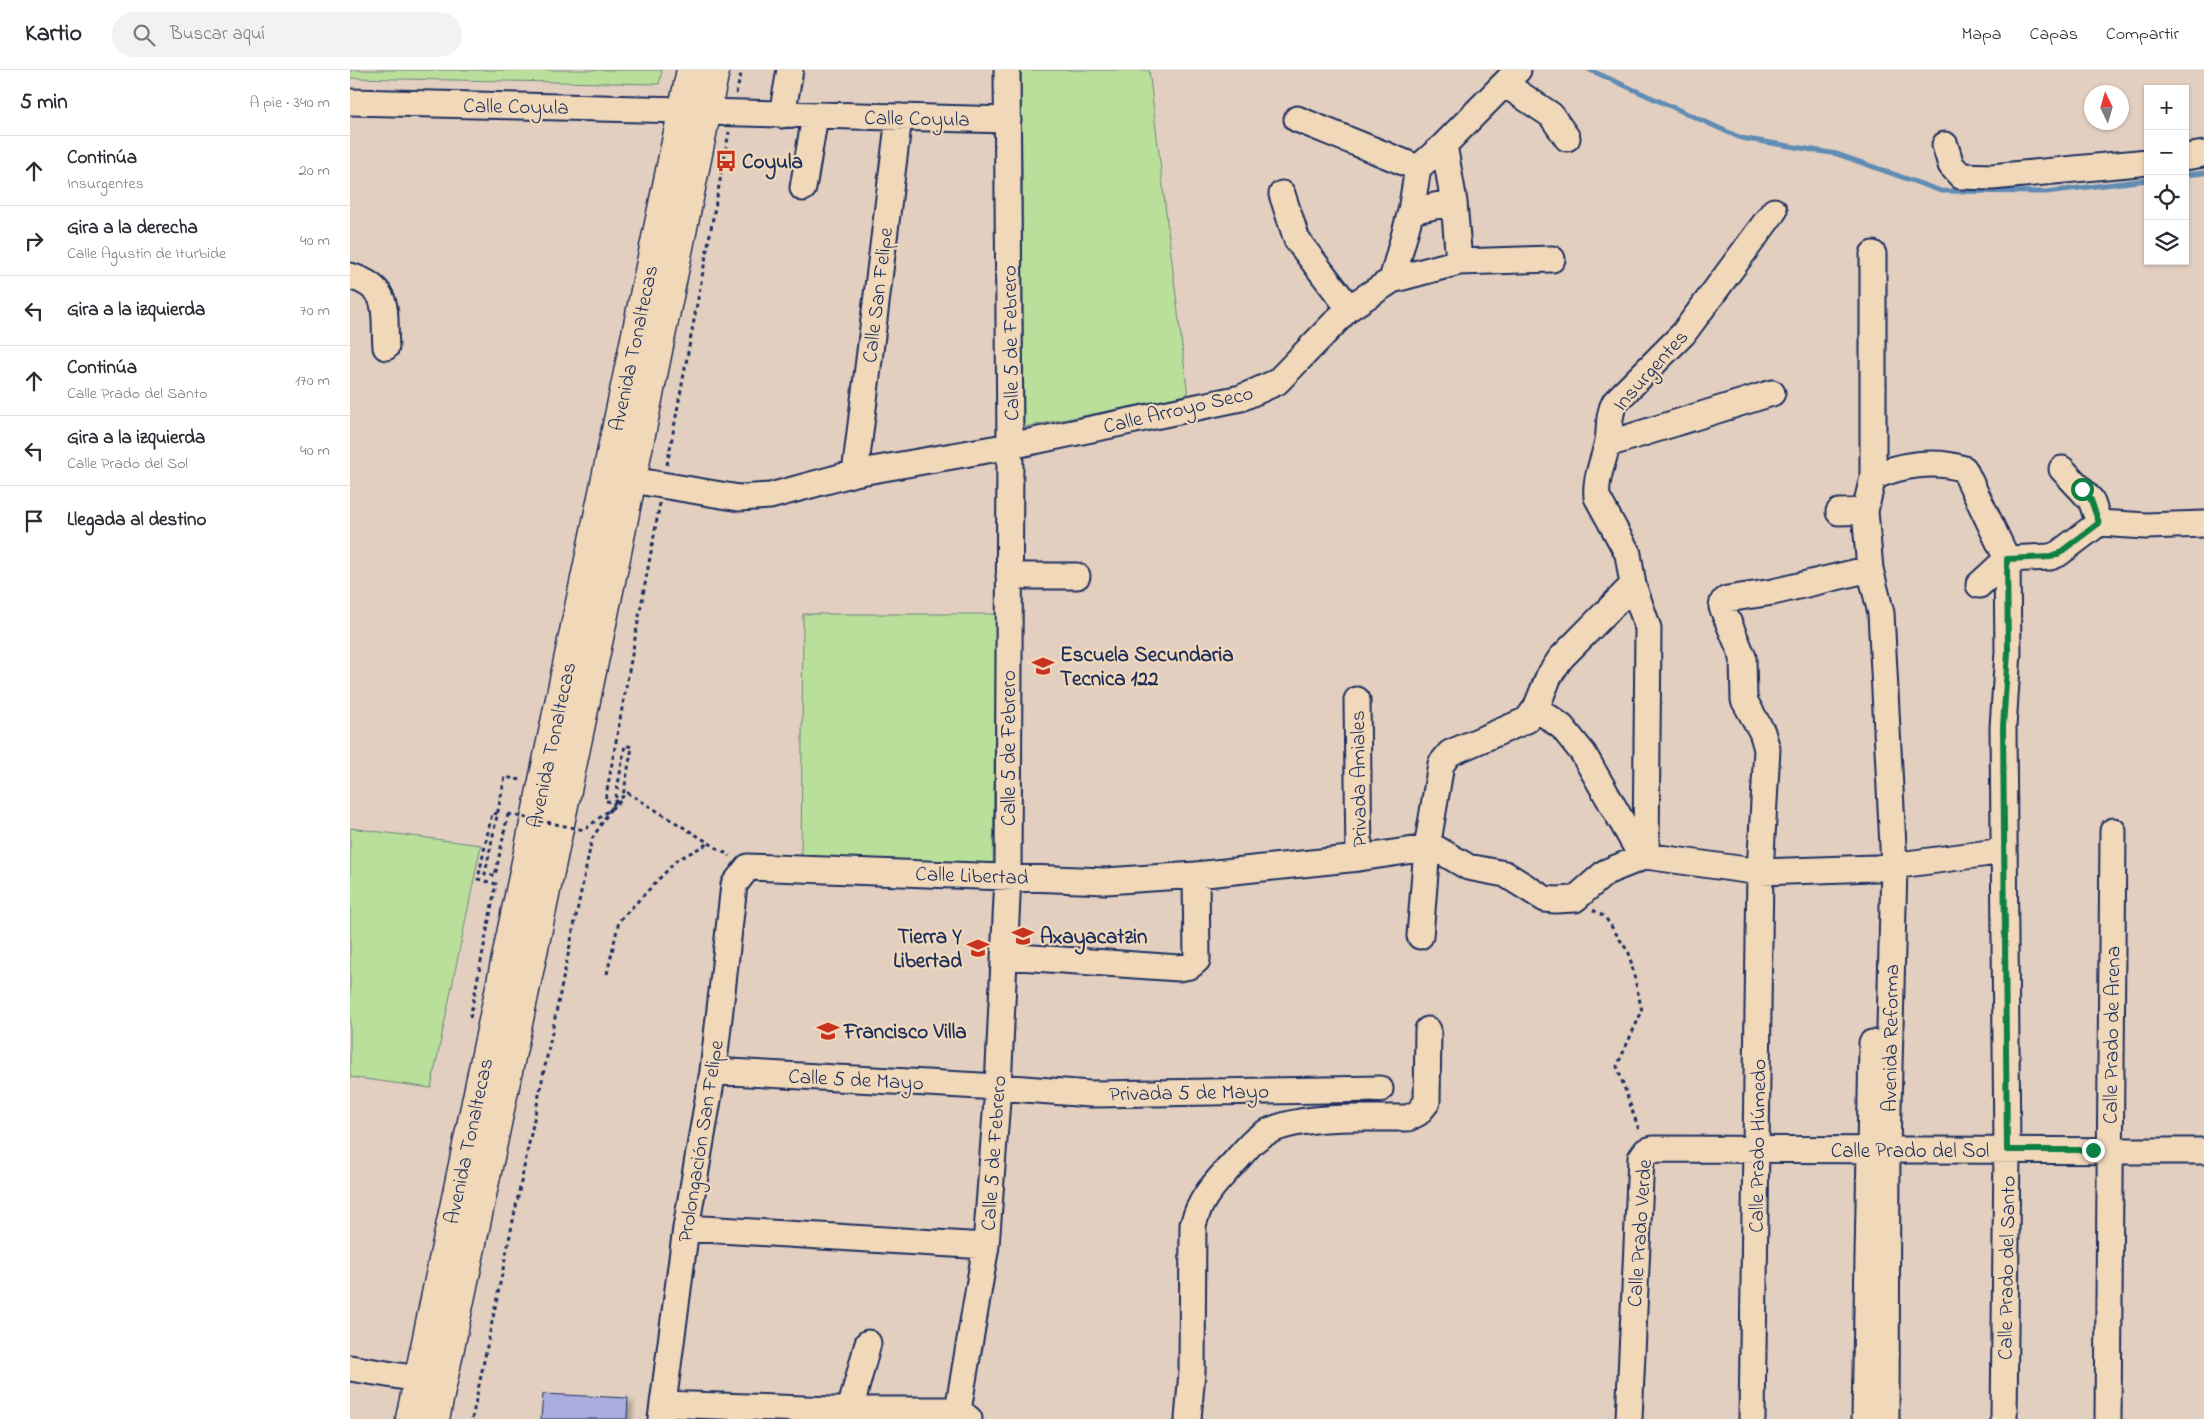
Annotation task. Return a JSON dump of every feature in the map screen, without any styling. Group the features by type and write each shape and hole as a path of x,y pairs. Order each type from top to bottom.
{"main road":[{"name":"Avenida Tonaltecas","path":"410,1419 707,111 691,70"},
{"name":"Avenida Tonaltecas","path":"435,1419 632,480 715,70"}],"street":[{"path":"782,115 790,70"},
{"name":"Calle 5 de Febrero","path":"964,1415 986,1246 998,1086 1008,876 1010,446 1007,70"},
{"path":"1392,280 1411,211 1418,168 1444,146 1512,77 1551,115 1567,138"},
{"name":"Calle Coyula","path":"350,102 1008,120"},
{"path":"803,188 815,116"},
{"name":"Calle San Felipe","path":"855,473 899,117"},
{"path":"1297,119 1418,168"},
{"path":"1945,145 1951,165 1961,176 1992,177 2144,162"},
{"path":"1444,146 1454,202 1459,262"},
{"path":"2189,156 2204,154"},
{"path":"1282,194 1297,240 1349,308"},
{"path":"1411,211 1454,202"},
{"name":"Insurgentes","path":"1772,393 1608,444 1610,414 1615,402 1683,334 1774,212"},
{"name":"Avenida Reforma","path":"1865,1419 1878,1149 1886,867 1881,613 1870,569 1865,511 1873,477 1873,254"},
{"name":"Calle Arroyo Seco","path":"632,480 739,498 756,498 855,473 1010,446 1241,398 1277,382 1349,308 1392,280 1459,262 1552,259"},
{"path":"350,276 361,280 381,293 385,309 386,347"},
{"path":"1608,444 1597,479 1597,496 1625,546 1633,585 1648,628 1644,857"},
{"path":"1873,477 1893,468 1915,465 1954,466 1964,469 2007,559"},
{"path":"2062,469 2091,500 2099,523"},
{"path":"1839,512 1865,511"},
{"path":"1979,585 2007,559 2050,557 2058,554 2099,523 2146,526 2204,524"},
{"name":"Calle Prado del Santo","path":"2004,1419 2007,1150 2003,727 2008,652 2007,559"},
{"name":"Calle Prado Húmedo","path":"1752,1419 1758,1149 1760,872 1767,749 1762,732 1744,700 1744,657 1722,607 1723,602 1727,599 1773,592 1870,569"},
{"path":"1009,576 1078,576"},
{"path":"1420,936 1427,848 1441,764 1444,758 1450,753 1527,720 1536,708 1549,676 1561,658 1633,585"},
{"name":"Privada Amiales","path":"1357,700 1359,858"},
{"path":"1536,708 1562,727 1583,753 1644,857"},
{"name":"Calle Prado de Arena","path":"2108,1419 2113,831"},
{"name":"Calle Libertad","path":"748,867 1106,881 1196,875 1359,858 1427,848 1437,849 1468,867 1505,874 1545,899 1575,899 1606,872 1644,857"},
{"path":"1644,857 1760,872 1886,867 2004,851"},
{"name":"Prolongación San Felipe","path":"662,1411 686,1228 713,1072 734,884 748,867"},
{"path":"1004,956 1179,968 1190,966 1197,960 1196,875"},
{"path":"1188,1419 1192,1372 1193,1225 1198,1206 1209,1190 1256,1139 1274,1128 1300,1121 1408,1118 1418,1113 1427,1102 1428,1030"},
{"name":"Calle 5 de Mayo","path":"713,1072 998,1086"},
{"name":"Privada 5 de Mayo","path":"998,1086 1090,1094 1380,1088"},
{"name":"Avenida Reforma","path":"1878,1149 1886,1419"},
{"name":"Calle Prado del Sol","path":"1646,1151 1878,1149 2204,1151"},
{"name":"Calle Prado Verde","path":"1629,1419 1641,1158 1646,1151"},
{"path":"686,1228 986,1246"},
{"path":"838,1413 868,1343"},
{"path":"350,1368 418,1379"},
{"path":"662,1411 964,1415"}],"path":[{"path":"707,111 664,484 605,801 615,802 628,793 748,867"},
{"path":"472,1419 592,839 615,802 625,745 632,747 622,800 584,830 508,814 495,876 485,874 505,776"},
{"path":"489,919 496,884 478,879 492,812 498,814"},
{"path":"608,974 619,921 677,860 708,844"},
{"name":"Calle Prado Verde","path":"1605,917 1629,953 1642,1011 1617,1066 1646,1151"}],"green space":[{"path":"350,70 662,70 659,84 350,78"},
{"path":"1021,70 1149,70 1188,396 1024,427"},
{"path":"803,614 996,614 993,864 801,867"},
{"path":"350,828 481,845 431,1088 350,1077"}],"building":[{"path":"543,1394 628,1398 627,1419 541,1419"}],"waterway":[{"path":"1590,70 1741,138 1837,154 1941,191 2046,192 2144,180"},
{"path":"2189,175 2204,173"}],"place":[{"name":"Coyula","path":"726,161"},
{"name":"Escuela Secundaria Tecnica 122","path":"1043,666"},
{"name":"Axayacatzin","path":"1023,936"},
{"name":"Tierra Y Libertad","path":"978,948"},
{"name":"Francisco Villa","path":"828,1031"}],"route":[{"path":"2082,489 2091,500 2099,523 2066,550 2058,554 2050,557 2007,559 2008,652 2003,727 2007,1150 2093,1150"}]}
